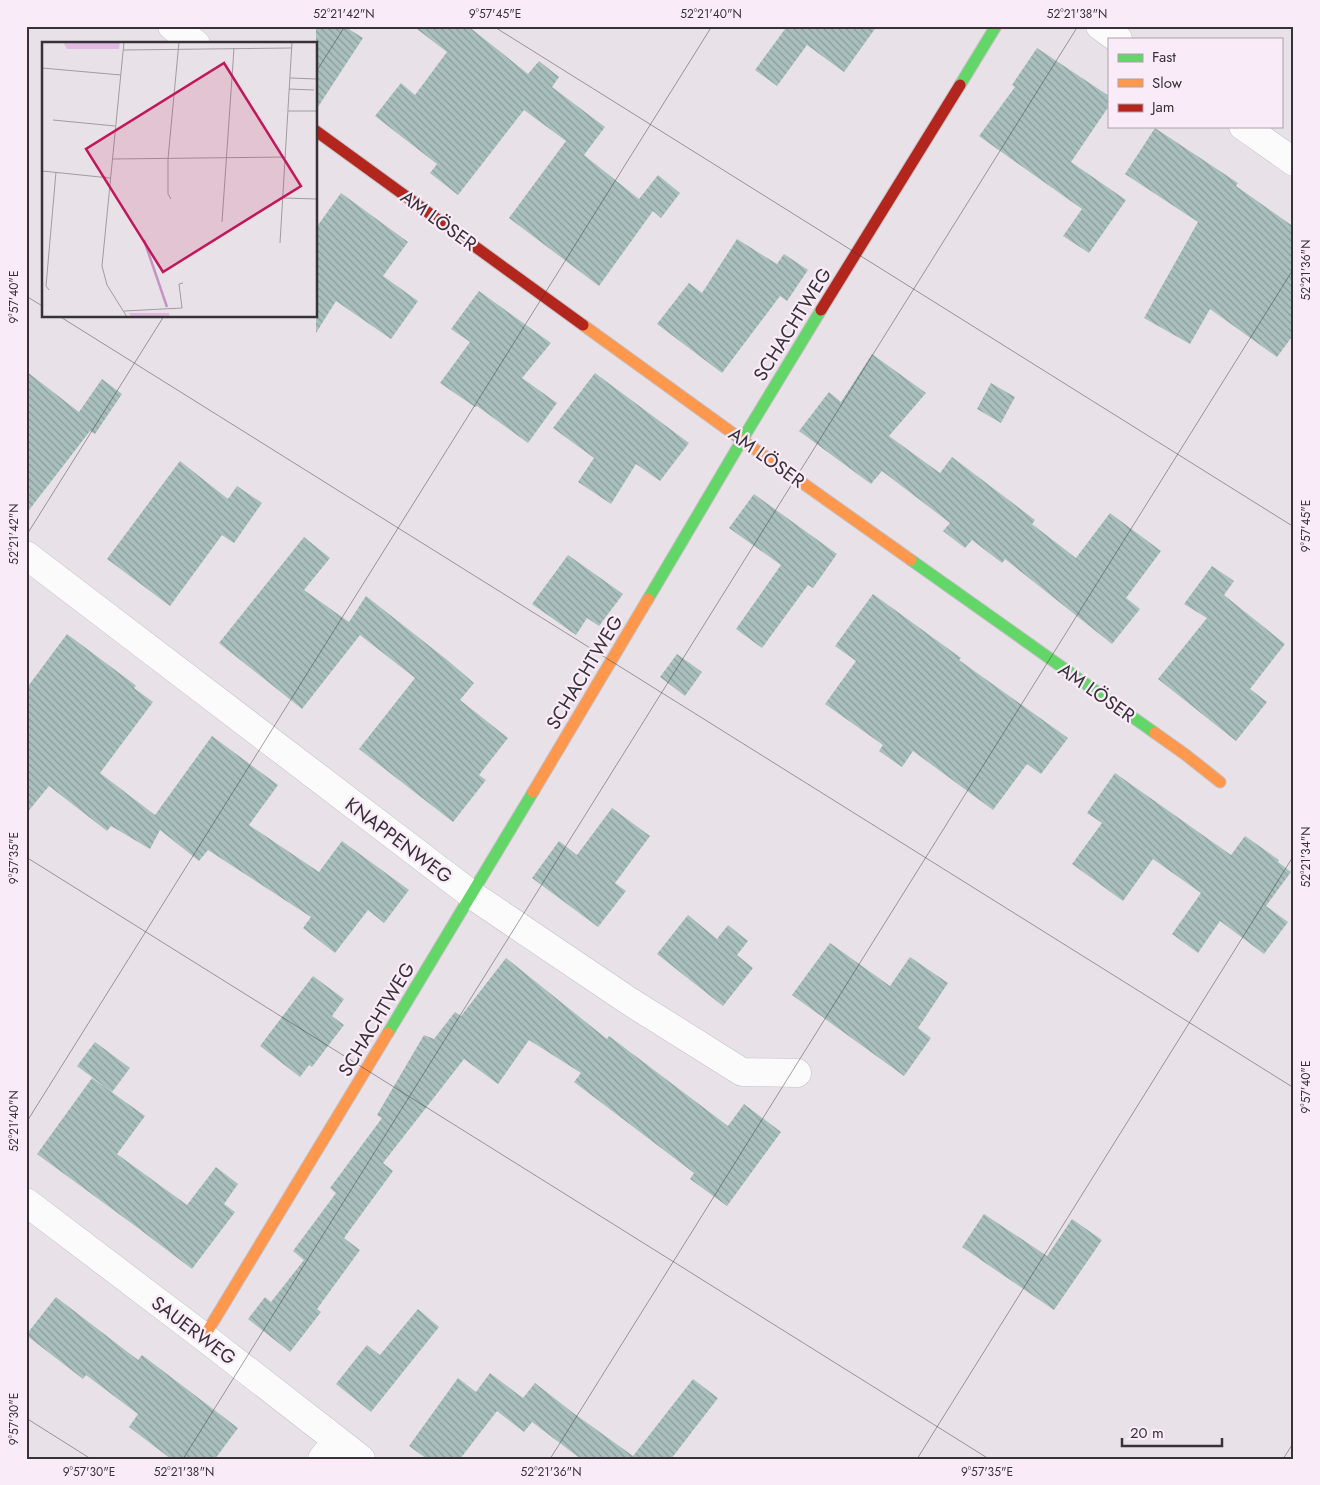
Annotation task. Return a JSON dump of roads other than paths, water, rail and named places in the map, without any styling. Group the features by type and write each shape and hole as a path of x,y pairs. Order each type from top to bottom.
{"street":[{"path":"172,26 193,42"},
{"name":"SCHACHTWEG","path":"204,1337 472,895 742,440 996,26"},
{"path":"1100,26 1117,38"},
{"path":"1246,128 1294,162"},
{"name":"AM LÖSER","path":"318,132 742,440 1186,755 1220,782"},
{"name":"KNAPPENWEG","path":"26,555 472,895 629,1001 742,1072 797,1073"},
{"name":"SAUERWEG","path":"26,1202 204,1337 329,1449 361,1459"}]}
